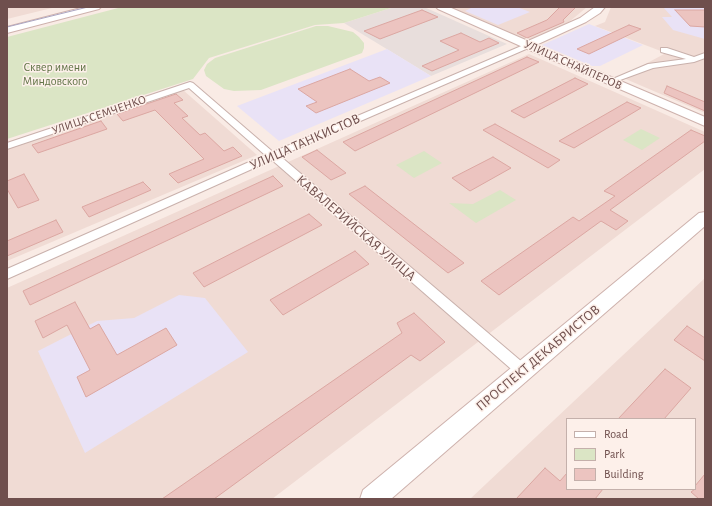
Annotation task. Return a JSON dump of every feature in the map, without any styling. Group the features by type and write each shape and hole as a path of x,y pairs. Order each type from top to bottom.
{"main road":[{"path":"7,25 78,7"},
{"path":"7,30 96,7"},
{"name":"УЛИЦА СНАЙПЕРОВ","path":"441,7 705,122"},
{"name":"УЛИЦА ТАНКИСТОВ","path":"529,46 533,42 583,20 597,11 600,7"},
{"name":"ПРОСПЕКТ ДЕКАБРИСТОВ","path":"372,499 705,217"}],"street":[{"name":"УЛИЦА ТАНКИСТОВ","path":"7,274 273,156 529,46"},
{"path":"664,50 705,64"},
{"path":"612,81 651,66 694,60 705,55"},
{"name":"КАВАЛЕРИЙСКАЯ УЛИЦА","path":"190,84 264,150 273,156 523,371"},
{"name":"УЛИЦА СЕМЧЕНКО","path":"7,146 190,84"}],"shaded area":[{"path":"7,7 56,7 7,19"},
{"path":"394,7 424,7 507,44 431,76 344,23"},
{"path":"448,7 587,7 569,22 528,42"},
{"path":"473,7 517,7 530,12 498,25 465,11"},
{"path":"611,7 705,7 705,113 621,77 666,53 595,26 605,22"},
{"path":"663,7 705,7 705,39 673,30 662,17 672,17"},
{"path":"589,24 643,45 600,66 592,66 542,45"},
{"path":"387,49 431,76 279,141 237,106"},
{"path":"529,54 705,132 705,169 272,499 7,499 7,288"},
{"path":"183,90 257,155 7,261 7,149"},
{"path":"705,278 705,499 470,499"},
{"path":"179,295 205,298 248,352 85,453 38,351 97,321 134,318"}],"green space":[{"name":"Сквер имени Миндовского","path":"122,7 394,7 344,23 315,25 209,58 193,79 7,139 7,37"},
{"path":"316,26 328,26 353,32 364,43 362,53 261,90 234,91 224,89 206,76 204,70 207,64 215,58"},
{"path":"641,129 660,138 642,150 623,140"},
{"path":"424,151 442,163 414,178 396,165"},
{"path":"500,190 516,200 476,223 449,203 473,204"}],"building":[{"path":"560,7 576,7 563,20 564,22 527,38 517,33 547,20"},
{"path":"422,10 438,17 380,39 364,31"},
{"path":"675,10 705,10 705,27 690,26"},
{"path":"629,25 641,29 589,54 577,49"},
{"path":"461,33 480,42 489,38 499,43 432,71 422,66 459,50 440,41"},
{"path":"527,57 539,62 355,151 343,142"},
{"path":"350,69 369,81 380,77 390,83 316,113 306,106 317,102 298,89"},
{"path":"575,78 588,84 524,118 511,111"},
{"path":"667,86 705,102 705,111 664,93"},
{"path":"176,94 183,100 174,103 188,116 182,118 200,135 205,133 224,151 233,147 242,156 178,183 169,174 204,159 155,110 123,121 117,114"},
{"path":"627,102 641,108 574,148 559,141"},
{"path":"101,121 107,129 38,153 32,145"},
{"path":"495,124 560,160 548,168 483,130"},
{"path":"691,130 705,136 705,141 610,210 628,221 616,230 601,221 499,295 481,281 573,217 579,221 615,196 604,191"},
{"path":"317,150 346,173 331,180 302,157"},
{"path":"493,157 511,168 470,191 452,178"},
{"path":"24,174 39,200 18,208 7,189 7,181"},
{"path":"273,176 283,186 30,305 23,291"},
{"path":"143,182 151,190 89,217 82,207"},
{"path":"365,186 464,263 448,273 349,194"},
{"path":"309,214 322,225 204,287 193,273"},
{"path":"56,220 63,232 7,256 7,241"},
{"path":"355,251 369,264 283,315 270,300"},
{"path":"75,302 90,329 99,324 117,355 166,328 177,345 86,397 77,377 90,370 67,325 43,338 35,321"},
{"path":"414,313 445,342 420,361 411,355 214,499 162,499 402,333 397,323"},
{"path":"687,326 705,338 705,361 674,340"},
{"path":"665,369 691,388 665,418 619,418"},
{"path":"545,468 560,481 566,474 566,490 602,490 595,499 516,499"},
{"path":"705,474 705,499 699,499 691,492 696,490 696,485"}],"tram line":[{"path":"7,27 88,7"}]}
